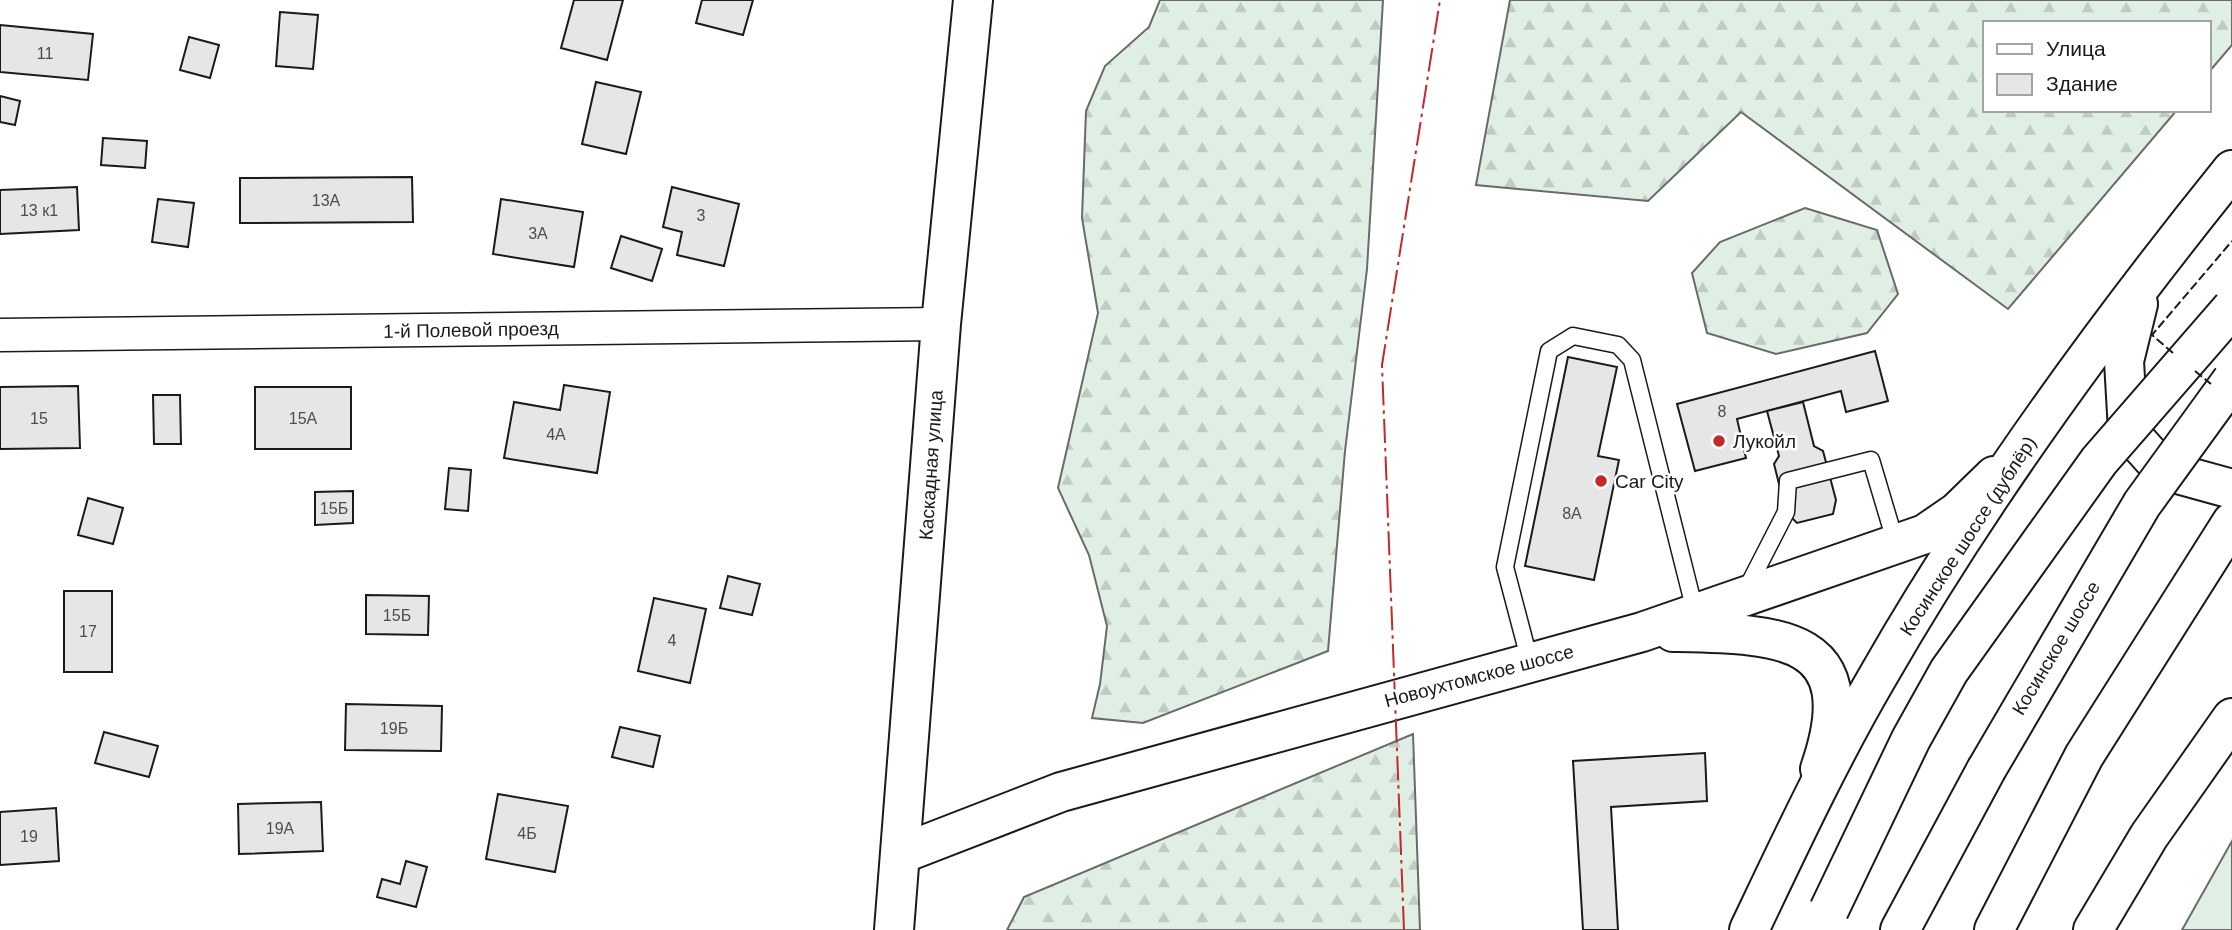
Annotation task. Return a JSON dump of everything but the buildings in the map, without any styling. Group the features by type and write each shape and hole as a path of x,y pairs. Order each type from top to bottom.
{"main road":[{"name":"Каскадная улица","path":"894,930 942,324 973,0"},
{"name":"Косинское шоссе (дублёр)","path":"1749,930 1804,814 1877,677 1938,576 2142,285 2232,170"},
{"path":"2142,285 2124,361 2128,431 2163,470 2232,489"},
{"path":"1819,930 1911,738 1950,671 2099,461 2232,308"},
{"name":"Косинское шоссе","path":"1900,930 1986,770 2141,504 2232,380"},
{"name":"Новоухтомское шоссе","path":"901,854 1061,792 1643,632 1896,546 1925,534 1957,512 2028,444"},
{"path":"1994,930 2091,744 2232,522"},
{"path":"1643,632 1758,636 1797,646 1814,656 1824,671 1831,691 1833,719 1828,746 1804,814"},
{"path":"2093,930 2154,829 2232,718"},
{"path":"2122,930 2154,829"}],"street":[{"name":"1-й Полевой проезд","path":"0,335 942,324"}],"lane":[{"path":"1530,662 1505,567 1549,351 1573,335 1618,345 1632,360 1696,615"},
{"path":"1743,597 1786,512 1788,481 1871,460 1896,546"}],"green space":[{"path":"1160,0 1383,0 1367,269 1345,451 1328,651 1143,723 1092,718 1100,684 1107,626 1089,555 1058,488 1098,313 1082,218 1086,111 1105,66 1149,27"},
{"path":"1510,0 2232,0 2232,45 2211,70 2211,21 1983,21 1983,112 2175,112 2008,309 1741,112 1648,201 1476,185"},
{"path":"1805,208 1877,230 1898,294 1867,333 1776,354 1707,333 1692,273 1720,242"},
{"path":"1413,734 1420,930 1007,930 1024,897"},
{"path":"2232,841 2232,930 2182,930"}],"fence":[{"path":"2173,353 2152,335 2232,241"},
{"path":"2195,371 2211,384"}],"power":[{"path":"1404,930 1382,365 1440,0"}],"place":[{"name":"Лукойл","path":"1719,441"},
{"name":"Car City","path":"1601,481"}]}
